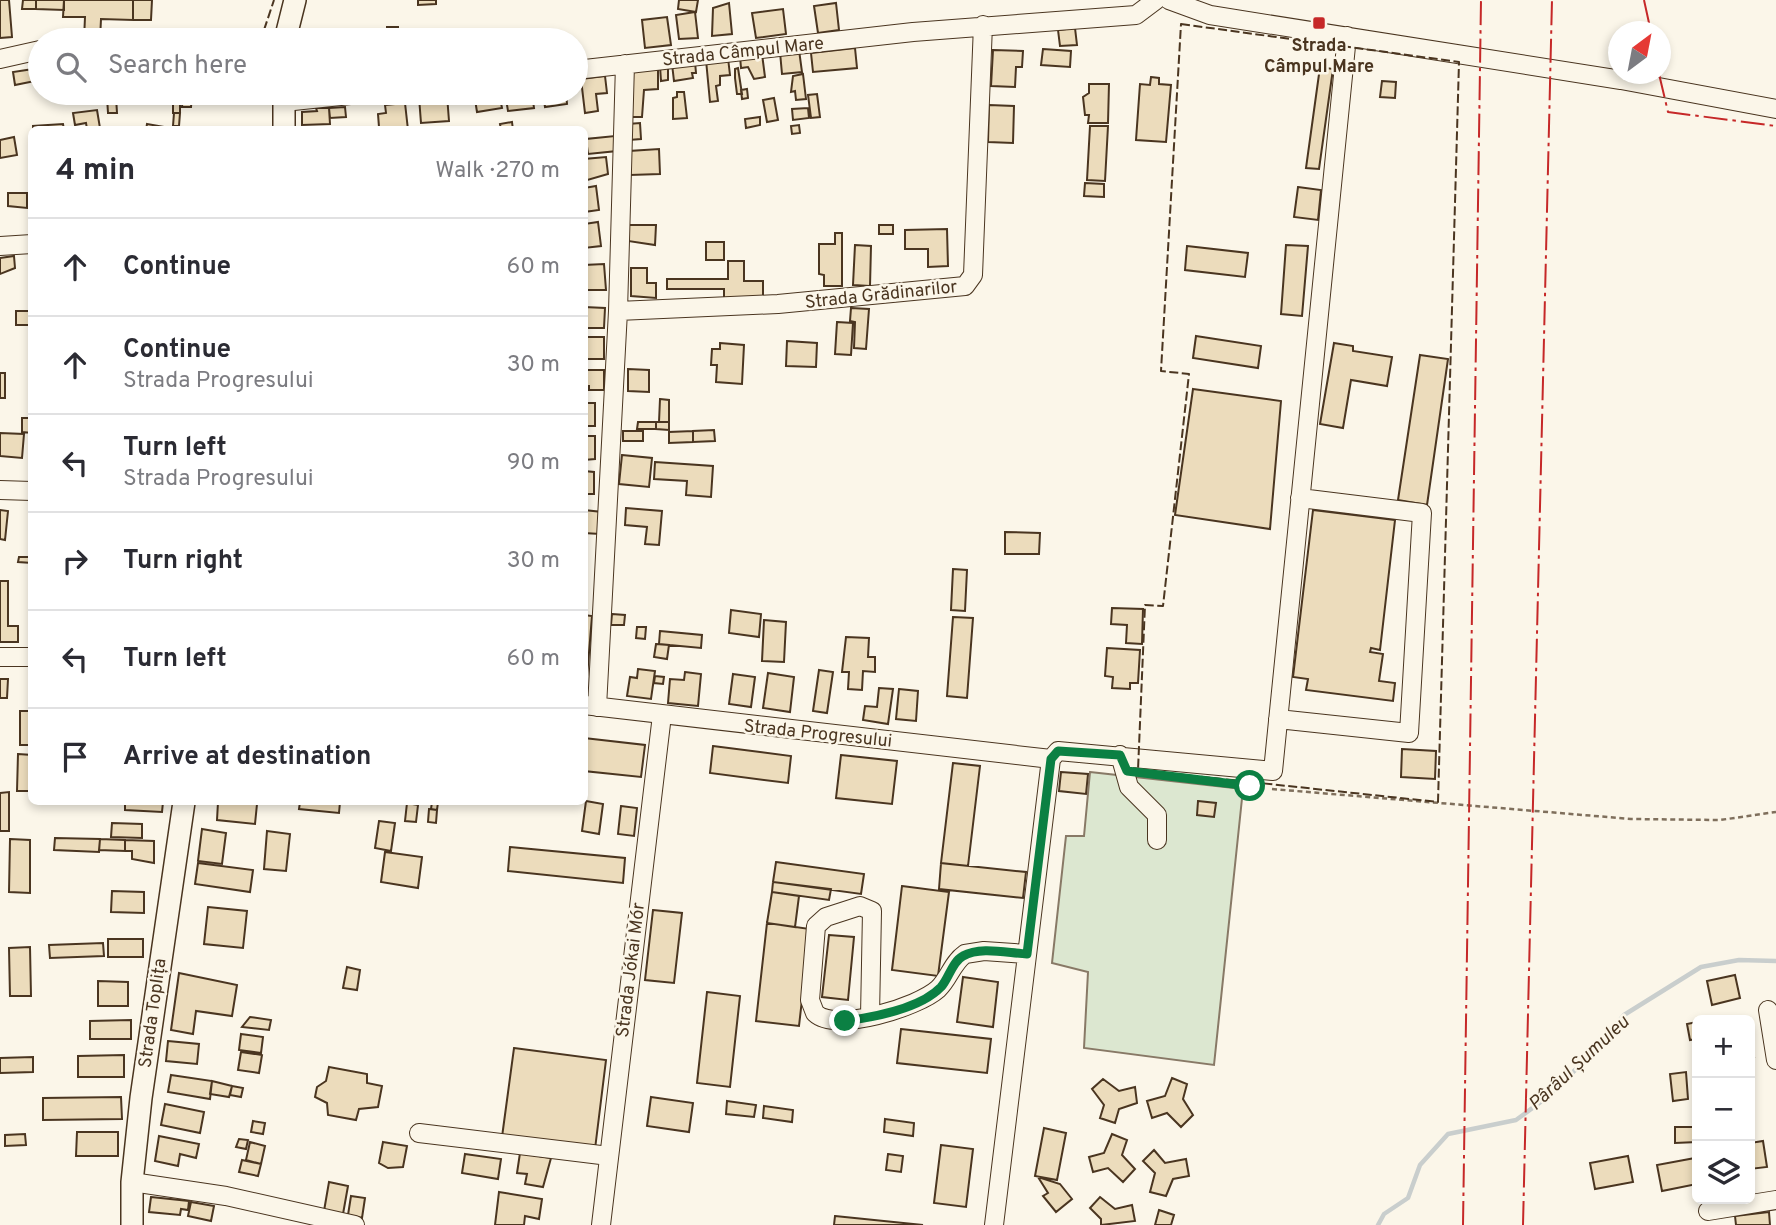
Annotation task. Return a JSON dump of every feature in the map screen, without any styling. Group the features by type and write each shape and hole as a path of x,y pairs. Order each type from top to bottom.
{"main road":[{"path":"288,28 295,0"},
{"path":"284,105 284,126"},
{"name":"Strada Toplița","path":"132,1225 132,1182 156,983 184,805"}],"street":[{"name":"Strada Câmpul Mare","path":"588,69 983,25 1136,15 1156,0"},
{"path":"1169,0 1210,15 1621,80 1776,110"},
{"name":"Strada Grădinarilor","path":"618,311 778,304 965,286 973,275 983,25"},
{"path":"1157,839 1157,814 1131,791 1128,756 1273,771 1347,36"},
{"path":"0,59 28,53"},
{"path":"591,706 618,311 625,64"},
{"path":"0,246 28,244"},
{"path":"0,490 28,491"},
{"path":"1279,719 1409,733 1422,513 1300,498"},
{"path":"0,657 28,657"},
{"name":"Strada Progresului","path":"591,706 1051,759 1058,751 1128,756"},
{"name":"Strada Jókai Mór","path":"601,1225 662,715"},
{"path":"994,1225 1051,759"},
{"path":"870,1016 874,918 872,911 860,906 826,917 816,926 810,1000 815,1013 829,1020 870,1016 915,1003 941,987 958,959 965,954 984,951 1027,954"},
{"path":"1768,1010 1776,1060"},
{"path":"419,1133 609,1156"},
{"path":"132,1182 226,1196 355,1225"},
{"path":"1708,1211 1776,1200"}],"path":[{"path":"1264,788 1631,819 1720,820 1776,812"}],"green space":[{"path":"1090,772 1243,789 1214,1065 1084,1048 1088,972 1052,963 1066,836 1084,836"}],"building":[{"path":"0,0 9,0 12,37 0,38"},
{"path":"23,0 36,0 36,9 22,9"},
{"path":"36,0 64,0 64,10 36,9"},
{"path":"64,0 133,0 133,20 101,19 101,28 85,28 85,17 63,17"},
{"path":"133,0 152,0 151,20 133,20"},
{"path":"418,0 436,0 436,4 418,5"},
{"path":"679,0 698,0 696,12 678,9"},
{"path":"729,3 732,34 712,36 713,8"},
{"path":"836,3 839,30 818,33 814,6"},
{"path":"783,9 786,34 756,38 752,13"},
{"path":"695,12 698,38 679,39 676,15"},
{"path":"667,17 671,45 645,48 642,20"},
{"path":"1075,28 1077,45 1060,46 1058,30"},
{"path":"855,48 857,68 813,72 811,53"},
{"path":"1043,49 1071,51 1070,67 1041,65"},
{"path":"799,50 802,72 782,74 780,52"},
{"path":"993,50 1023,51 1022,67 1016,67 1015,87 991,86"},
{"path":"762,54 765,77 754,79 748,67 741,68 740,56"},
{"path":"728,58 730,75 720,76 720,85 716,86 718,101 710,102 706,60"},
{"path":"695,62 696,73 692,73 693,78 674,81 672,64"},
{"path":"668,65 668,80 661,81 660,66"},
{"path":"1320,67 1333,69 1319,169 1306,168"},
{"path":"738,68 742,94 737,94 735,69"},
{"path":"658,69 658,89 644,90 642,117 631,117 629,70"},
{"path":"28,70 28,82 15,85 13,72"},
{"path":"803,74 806,99 796,100 795,91 791,92 793,76"},
{"path":"605,76 607,93 596,94 598,111 585,113 584,105 588,105 588,78"},
{"path":"1151,77 1159,78 1159,84 1171,85 1166,142 1136,140 1140,84 1150,85"},
{"path":"1382,81 1396,82 1395,98 1380,97"},
{"path":"1089,84 1109,84 1108,123 1088,123 1089,115 1085,115 1083,97 1089,93"},
{"path":"747,89 748,98 742,99 741,90"},
{"path":"677,92 684,92 687,118 673,119 673,98 677,97"},
{"path":"817,94 820,117 811,118 808,95"},
{"path":"774,98 778,120 767,122 763,100"},
{"path":"108,105 116,105 117,113 108,113"},
{"path":"173,105 180,105 180,113 173,113"},
{"path":"385,105 405,105 408,126 379,126 378,114 386,113"},
{"path":"420,105 448,105 449,121 421,123"},
{"path":"476,105 501,105 502,108 477,112"},
{"path":"507,105 534,105 534,108 508,111"},
{"path":"989,105 1014,106 1013,143 988,142"},
{"path":"345,107 346,117 330,118 329,108"},
{"path":"316,108 329,108 330,124 302,125 302,112 317,111"},
{"path":"808,108 809,118 793,120 792,109"},
{"path":"97,110 100,126 86,126 86,123 75,125 73,113"},
{"path":"174,113 180,113 179,126 173,126"},
{"path":"760,117 760,125 746,128 745,119"},
{"path":"512,122 512,126 500,126"},
{"path":"640,123 641,139 629,140 628,124"},
{"path":"799,125 800,133 792,134 791,126"},
{"path":"1090,126 1108,126 1105,181 1087,180"},
{"path":"615,136 617,151 588,154 588,139"},
{"path":"14,137 17,155 0,158 0,140"},
{"path":"659,149 660,174 630,175 629,151"},
{"path":"606,157 608,174 588,180 588,159"},
{"path":"1085,183 1104,184 1104,197 1084,196"},
{"path":"596,186 599,210 588,211 588,187"},
{"path":"1298,187 1321,190 1318,220 1294,217"},
{"path":"8,193 27,193 27,208 8,206"},
{"path":"598,222 601,246 588,248 588,223"},
{"path":"628,225 656,225 655,245 628,241"},
{"path":"879,225 893,225 893,234 879,234"},
{"path":"947,229 948,266 928,267 928,249 905,249 905,230"},
{"path":"835,233 842,233 842,286 824,286 824,275 819,274 819,244 835,244"},
{"path":"706,242 724,242 724,260 706,260"},
{"path":"855,245 871,246 870,286 853,285"},
{"path":"1286,245 1308,246 1302,316 1281,314"},
{"path":"1187,246 1248,253 1245,277 1185,270"},
{"path":"14,256 15,268 0,274 0,258"},
{"path":"728,261 744,261 744,281 763,281 763,299 724,299 724,289 667,289 667,279 728,279"},
{"path":"604,264 606,290 588,290 588,265"},
{"path":"631,268 647,268 647,283 656,283 656,298 631,296"},
{"path":"588,307 605,308 604,328 588,328"},
{"path":"851,308 869,309 866,349 854,348 855,322 850,321"},
{"path":"16,311 28,311 28,325 16,325"},
{"path":"837,322 853,323 851,355 835,354"},
{"path":"1196,336 1261,346 1258,368 1193,358"},
{"path":"588,337 604,337 604,359 588,359"},
{"path":"787,341 817,343 816,367 786,366"},
{"path":"720,343 744,345 742,384 716,382 717,365 711,365 712,349 720,349"},
{"path":"1334,343 1353,346 1353,351 1392,357 1387,386 1351,380 1343,428 1320,424"},
{"path":"1420,355 1448,359 1427,505 1398,500"},
{"path":"628,369 649,370 649,392 628,391"},
{"path":"588,370 604,370 604,390 589,390"},
{"path":"0,373 5,373 5,398 0,398"},
{"path":"1193,389 1281,401 1270,529 1175,515"},
{"path":"660,399 669,400 669,422 659,422"},
{"path":"588,403 595,403 595,426 588,426"},
{"path":"22,418 28,418 28,433 22,432"},
{"path":"638,422 656,422 656,429 637,429"},
{"path":"656,422 669,422 669,430 656,429"},
{"path":"714,430 715,441 693,442 693,431"},
{"path":"623,431 643,431 643,441 623,441"},
{"path":"693,431 693,442 669,443 669,432"},
{"path":"0,433 24,434 22,458 0,456"},
{"path":"588,436 595,436 595,459 588,460"},
{"path":"622,455 652,458 649,487 619,484"},
{"path":"655,462 713,466 711,497 686,495 687,481 654,479"},
{"path":"588,471 594,472 594,494 588,494"},
{"path":"626,508 662,511 659,545 645,544 647,527 625,525"},
{"path":"0,510 8,511 5,540 0,539"},
{"path":"588,510 602,512 600,534 588,533"},
{"path":"1313,510 1395,520 1380,650 1371,648 1370,652 1383,654 1379,681 1395,683 1393,701 1306,690 1308,679 1293,677"},
{"path":"1005,532 1040,533 1039,554 1005,554"},
{"path":"19,557 28,557 28,563 18,562"},
{"path":"953,569 967,570 965,611 951,610"},
{"path":"0,581 8,581 8,626 18,626 18,642 0,642"},
{"path":"1112,608 1143,609 1142,644 1126,643 1127,625 1111,624"},
{"path":"731,610 761,614 759,637 729,633"},
{"path":"612,614 625,615 624,625 611,625"},
{"path":"588,616 592,616 588,665"},
{"path":"953,617 973,618 967,698 947,696"},
{"path":"764,620 786,622 784,662 762,661"},
{"path":"637,627 646,627 645,639 636,638"},
{"path":"660,631 702,635 701,648 659,644"},
{"path":"846,637 869,638 868,657 875,657 875,672 863,671 862,690 848,689 849,672 842,672"},
{"path":"656,644 669,645 667,659 654,657"},
{"path":"1107,648 1140,650 1138,683 1130,683 1130,689 1112,688 1113,677 1105,676"},
{"path":"638,669 655,671 651,699 627,696 630,677 637,678"},
{"path":"819,670 833,672 827,713 813,711"},
{"path":"685,672 701,674 698,706 668,703 670,679 684,680"},
{"path":"768,673 794,677 790,712 763,708"},
{"path":"733,674 755,677 751,707 729,704"},
{"path":"655,676 664,677 663,684 654,683"},
{"path":"0,679 8,679 7,698 0,698"},
{"path":"879,688 893,689 888,724 863,720 865,706 877,707"},
{"path":"899,689 918,691 916,721 896,719"},
{"path":"20,711 28,711 28,745 20,745"},
{"path":"588,738 645,745 641,777 588,771"},
{"path":"713,746 791,756 788,783 710,773"},
{"path":"1402,749 1436,751 1435,779 1401,777"},
{"path":"18,754 28,755 28,791 17,791"},
{"path":"841,755 897,761 892,804 836,798"},
{"path":"953,763 980,766 968,866 941,863"},
{"path":"1061,772 1088,774 1086,794 1059,791"},
{"path":"9,792 9,831 0,831 0,793"},
{"path":"588,801 603,804 599,834 582,831"},
{"path":"1198,801 1216,803 1214,817 1197,815"},
{"path":"125,805 163,805 162,812 125,810"},
{"path":"218,805 257,805 255,824 217,820"},
{"path":"300,805 340,805 339,813 299,809"},
{"path":"407,805 418,805 416,822 405,821"},
{"path":"621,806 637,808 634,836 618,834"},
{"path":"429,809 437,810 436,823 428,822"},
{"path":"379,821 395,823 391,851 375,848"},
{"path":"112,823 142,824 142,838 111,837"},
{"path":"202,829 226,833 222,864 198,861"},
{"path":"267,831 290,834 286,871 264,869"},
{"path":"55,838 100,839 99,852 54,850"},
{"path":"10,839 30,840 30,893 9,892"},
{"path":"100,839 125,840 125,851 99,850"},
{"path":"125,840 154,841 154,863 132,859 132,851 125,851"},
{"path":"510,847 625,858 623,883 508,871"},
{"path":"385,852 422,857 418,888 381,882"},
{"path":"776,862 864,874 861,894 773,882"},
{"path":"198,863 253,870 250,892 195,884"},
{"path":"941,863 1026,872 1023,898 939,889"},
{"path":"773,882 831,889 829,900 772,892"},
{"path":"902,886 949,892 938,976 892,970"},
{"path":"112,891 144,892 144,913 111,912"},
{"path":"772,892 799,896 795,927 767,923"},
{"path":"208,907 247,911 243,948 204,944"},
{"path":"653,910 682,913 674,983 645,980"},
{"path":"767,923 810,929 799,1026 756,1021"},
{"path":"829,935 854,937 848,1000 822,997"},
{"path":"108,939 143,939 143,957 108,957"},
{"path":"103,943 104,956 50,958 49,945"},
{"path":"30,947 31,996 10,996 9,948"},
{"path":"347,967 360,970 357,990 343,988"},
{"path":"179,973 237,985 232,1016 196,1011 193,1034 171,1030"},
{"path":"1735,975 1740,998 1712,1005 1707,981"},
{"path":"963,977 998,982 993,1027 957,1022"},
{"path":"98,981 128,982 128,1006 98,1006"},
{"path":"707,992 740,996 730,1087 697,1083"},
{"path":"250,1017 271,1020 269,1030 242,1027"},
{"path":"131,1020 131,1039 90,1039 90,1021"},
{"path":"1692,1023 1692,1040 1690,1040 1687,1024"},
{"path":"901,1029 991,1039 987,1073 897,1063"},
{"path":"241,1034 263,1037 261,1053 239,1050"},
{"path":"168,1041 199,1044 197,1064 166,1061"},
{"path":"514,1048 606,1060 595,1149 502,1137"},
{"path":"241,1052 262,1055 259,1073 238,1070"},
{"path":"124,1055 124,1077 78,1077 78,1056"},
{"path":"33,1057 33,1072 0,1073 0,1058"},
{"path":"329,1067 367,1074 367,1083 382,1086 378,1107 359,1109 356,1120 328,1115 327,1103 315,1097 317,1087 326,1081"},
{"path":"1686,1072 1688,1099 1673,1101 1670,1074"},
{"path":"171,1075 212,1081 210,1099 168,1092"},
{"path":"1172,1078 1187,1084 1183,1099 1193,1115 1181,1127 1167,1113 1152,1118 1147,1101 1165,1096"},
{"path":"1103,1079 1119,1091 1135,1087 1137,1103 1119,1109 1115,1123 1100,1118 1104,1105 1092,1089"},
{"path":"212,1081 232,1086 229,1097 210,1094"},
{"path":"232,1086 243,1088 241,1097 230,1095"},
{"path":"121,1097 122,1119 43,1120 43,1098"},
{"path":"651,1097 693,1103 689,1132 647,1126"},
{"path":"727,1101 756,1105 754,1117 726,1114"},
{"path":"165,1104 204,1112 200,1133 161,1125"},
{"path":"764,1106 793,1110 792,1122 763,1118"},
{"path":"885,1119 914,1123 913,1136 884,1132"},
{"path":"253,1121 265,1123 263,1134 251,1132"},
{"path":"1675,1127 1692,1127 1692,1142 1675,1143"},
{"path":"1044,1128 1066,1133 1057,1180 1035,1176"},
{"path":"77,1132 118,1132 118,1156 76,1156"},
{"path":"25,1134 26,1145 5,1146 5,1135"},
{"path":"1112,1134 1127,1140 1122,1155 1135,1169 1123,1182 1108,1168 1093,1172 1089,1157 1104,1153"},
{"path":"159,1136 199,1144 196,1158 180,1154 178,1166 155,1161"},
{"path":"239,1139 248,1140 246,1149 236,1147"},
{"path":"1763,1141 1767,1167 1755,1168 1755,1142"},
{"path":"250,1142 265,1146 261,1164 246,1160"},
{"path":"383,1142 407,1146 403,1167 388,1168 379,1163"},
{"path":"941,1145 973,1149 966,1207 934,1203"},
{"path":"1154,1150 1165,1163 1186,1159 1189,1176 1173,1179 1166,1196 1150,1192 1155,1173 1143,1161"},
{"path":"520,1153 551,1158 543,1187 525,1184 527,1174 517,1173"},
{"path":"465,1154 501,1159 498,1179 462,1173"},
{"path":"888,1154 903,1156 901,1172 886,1170"},
{"path":"1628,1156 1633,1182 1595,1189 1590,1163"},
{"path":"1692,1159 1692,1185 1662,1191 1657,1165"},
{"path":"242,1160 261,1164 258,1176 239,1172"},
{"path":"1038,1177 1060,1184 1072,1199 1056,1212 1043,1196 1048,1193"},
{"path":"329,1182 348,1186 343,1214 324,1211"},
{"path":"499,1192 542,1199 539,1219 525,1216 524,1225 495,1225"},
{"path":"351,1196 365,1198 362,1218 348,1215"},
{"path":"151,1197 189,1201 188,1210 181,1209 180,1215 149,1212"},
{"path":"1100,1197 1115,1209 1132,1205 1135,1221 1101,1225 1101,1219 1090,1208"},
{"path":"191,1202 214,1206 211,1221 188,1216"},
{"path":"1159,1210 1174,1215 1171,1225 1155,1225"},
{"path":"1769,1212 1770,1225 1736,1225 1735,1216"},
{"path":"835,1216 923,1225 834,1225"}],"waterway":[{"name":"Pârâul Șumuleu","path":"1378,1225 1384,1214 1408,1198 1420,1165 1448,1134 1516,1120 1542,1101 1588,1058 1624,1015 1701,967 1739,960 1776,961"}],"fence":[{"path":"265,28 274,0"},
{"path":"1181,24 1459,62 1438,802 1138,770 1145,605 1163,606 1189,374 1161,371 1181,24"}],"power":[{"path":"1463,1225 1481,0"},
{"path":"1523,1225 1552,0"},
{"path":"1644,0 1649,21"},
{"path":"1661,84 1668,112 1776,126"}],"place":[{"name":"Strada Câmpul Mare","path":"1319,23"}],"route":[{"path":"845,1021 892,1010 931,995 941,987 958,959 965,954 984,951 1027,954 1051,759 1058,751 1120,755 1127,771 1250,786"}]}
